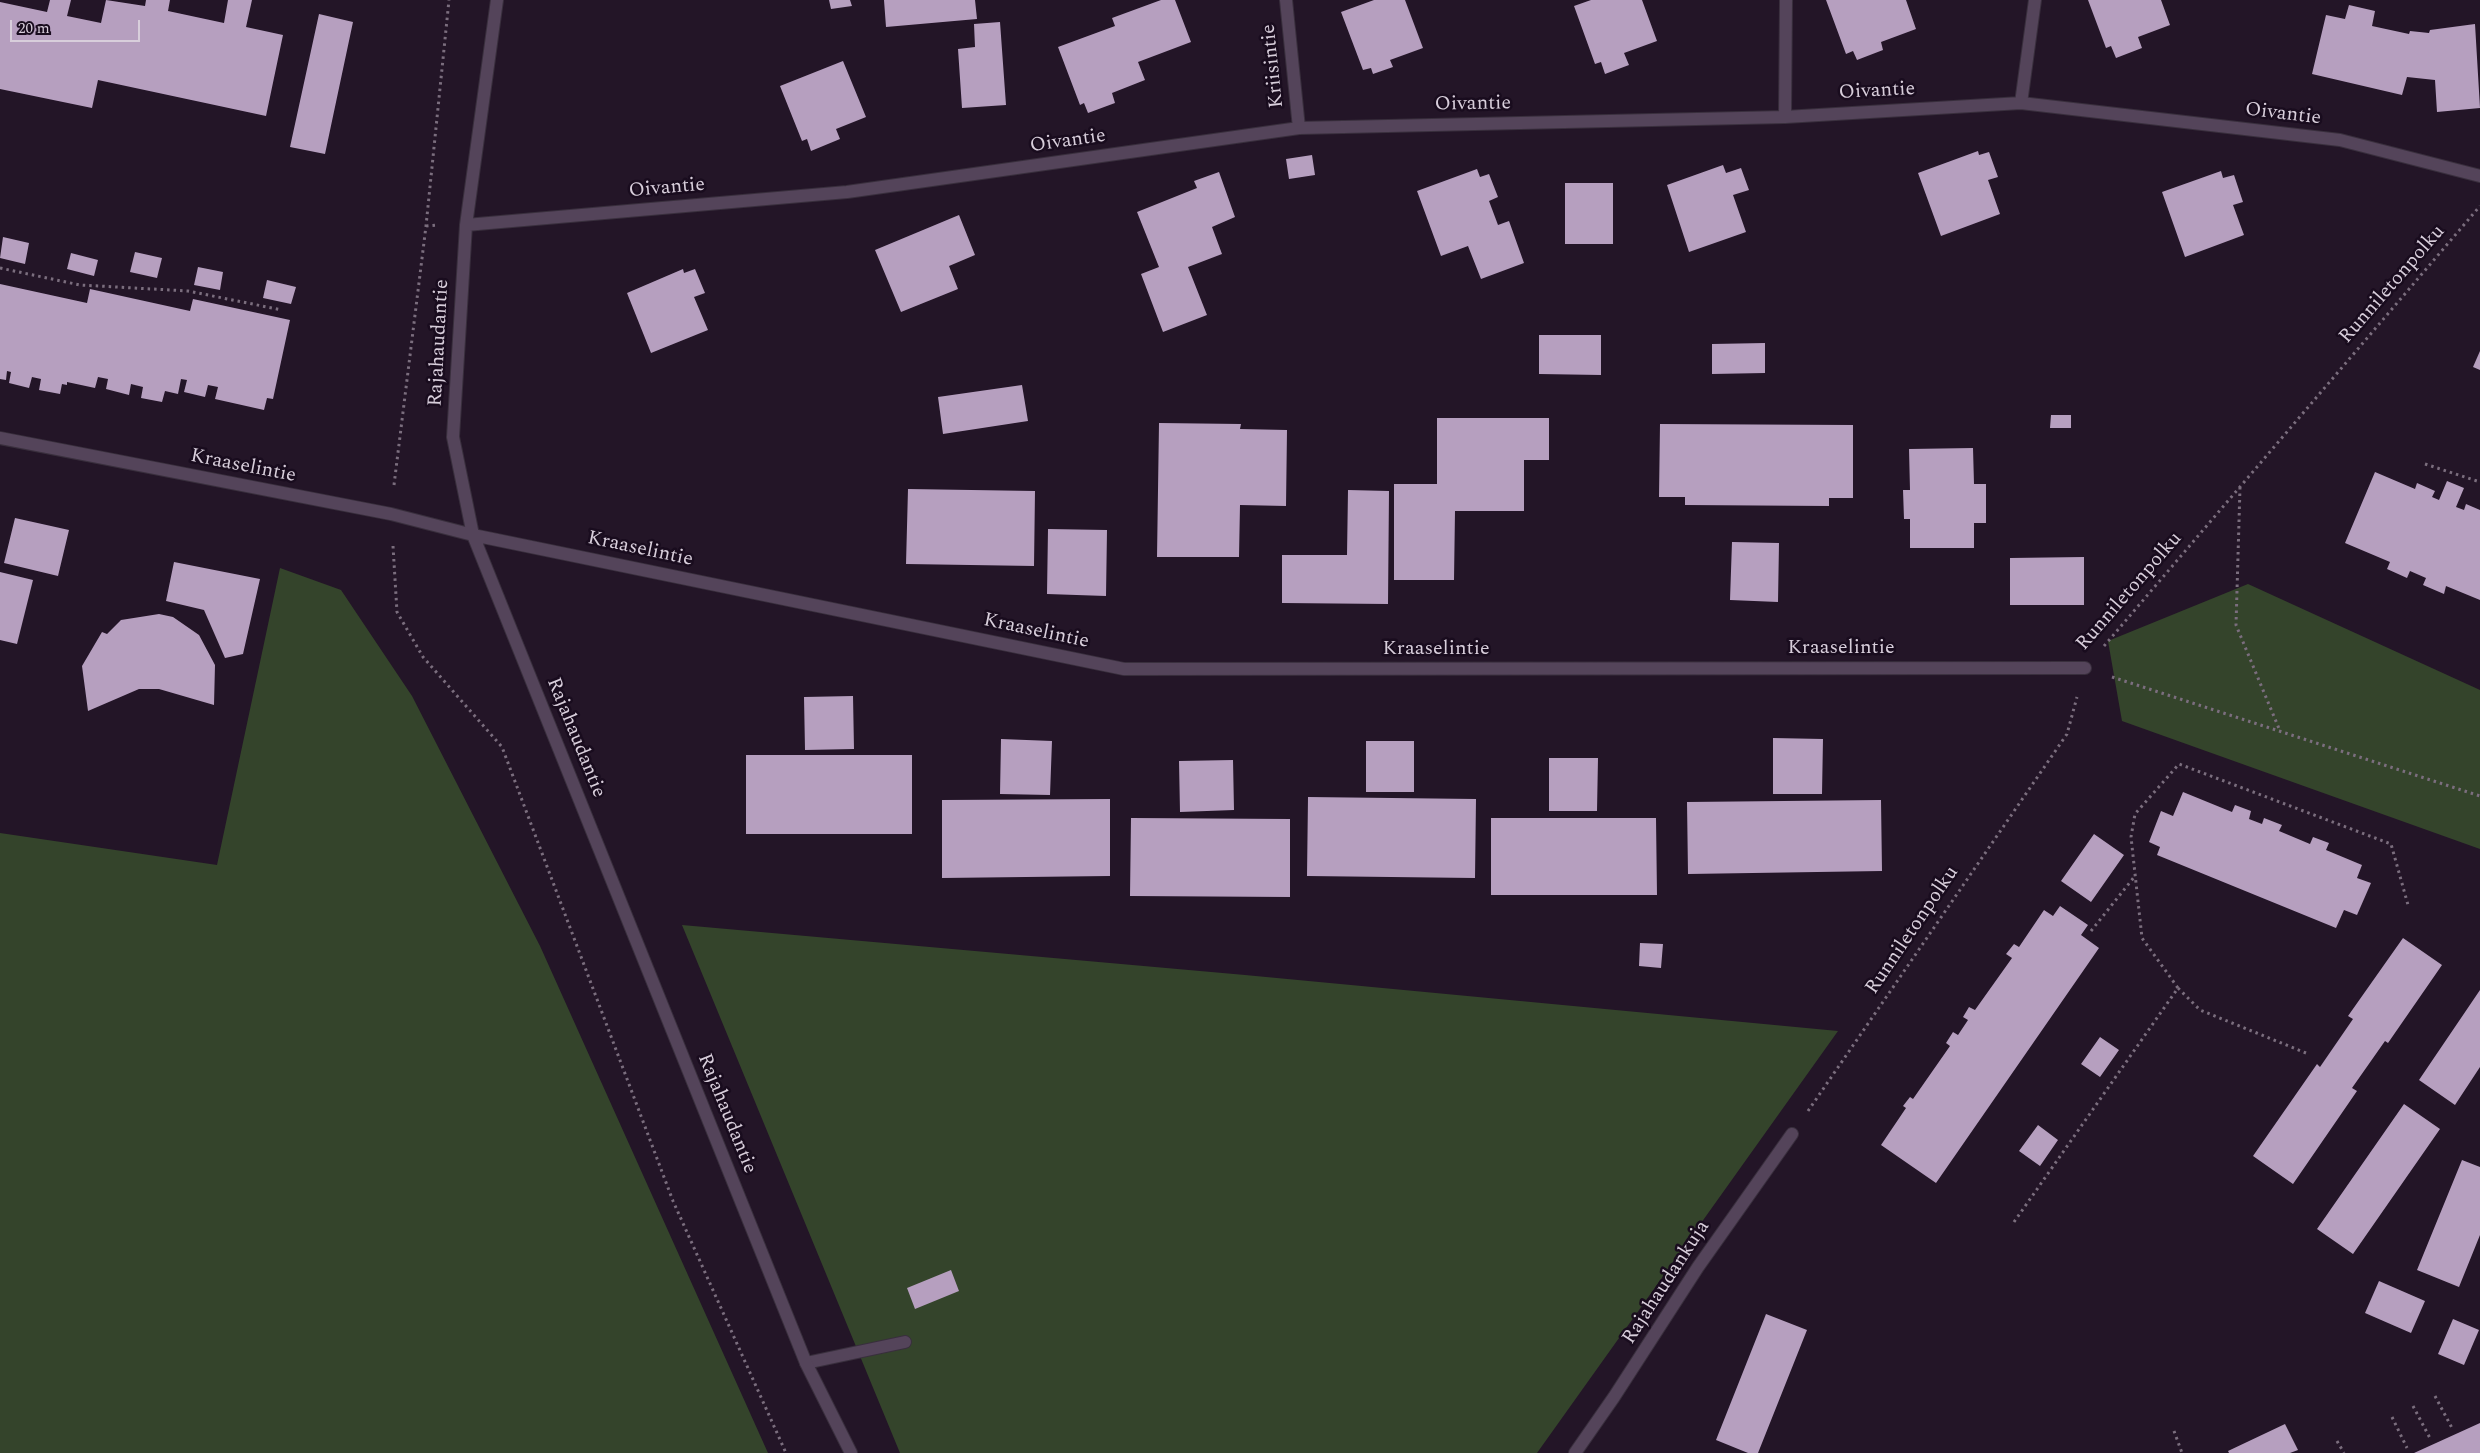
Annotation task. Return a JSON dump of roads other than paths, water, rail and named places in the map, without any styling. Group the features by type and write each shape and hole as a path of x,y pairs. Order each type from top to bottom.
{"street":[{"name":"Rajahaudantie","path":"497,0 466,224 453,437 473,535 806,1363 851,1453"},
{"name":"Kriisintie","path":"1286,0 1299,128"},
{"path":"1785,117 1786,0"},
{"path":"2021,103 2035,0"},
{"name":"Oivantie","path":"466,224 847,192 1299,128 1785,117 2021,103 2340,140 2480,176"},
{"name":"Kraaselintie","path":"0,438 381,512 473,535 1124,669 2085,668"},
{"name":"Rajahaudankuja","path":"1575,1453 1704,1259 1792,1134"},
{"path":"806,1363 905,1342"}]}
